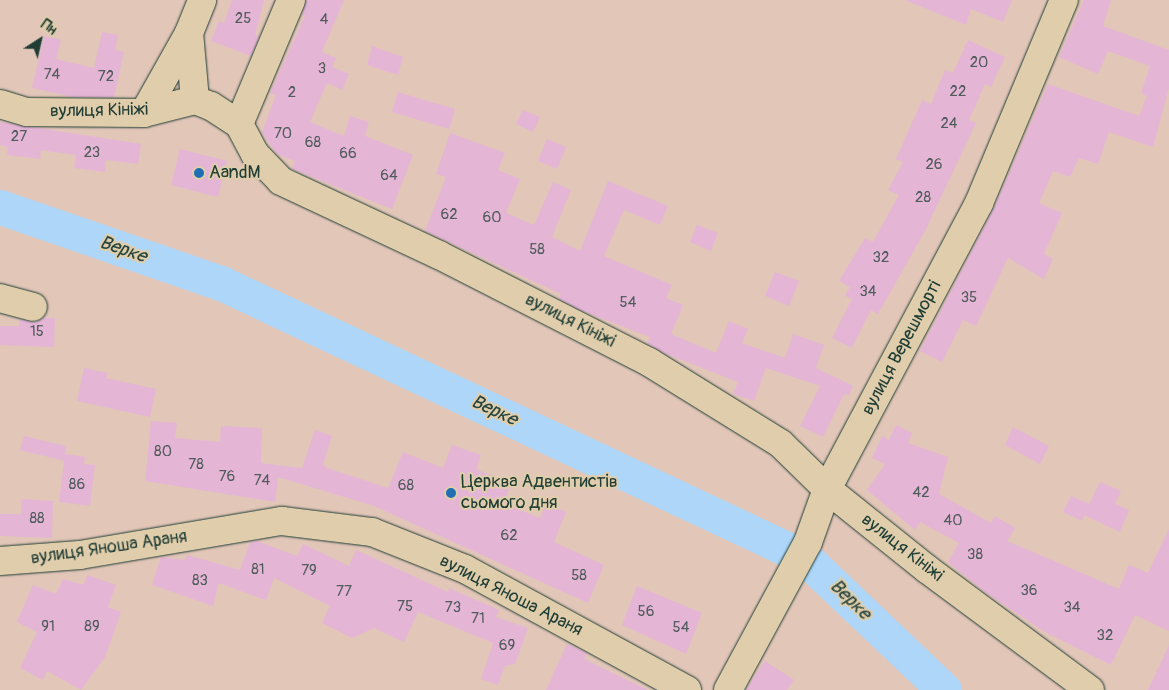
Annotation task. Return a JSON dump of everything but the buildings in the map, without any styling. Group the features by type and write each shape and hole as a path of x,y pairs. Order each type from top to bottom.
{"street":[{"path":"144,113 189,34 202,0"},
{"path":"189,34 195,100 238,124 291,0"},
{"name":"вулиця Верешморті","path":"728,690 808,542 827,489 979,203 1064,0"},
{"name":"вулиця Кініжі","path":"0,104 27,112 144,113 195,100"},
{"name":"вулиця Кініжі","path":"238,124 254,154 281,181 439,255 650,362 781,444 827,489 927,569 1090,690"},
{"path":"0,298 33,307"},
{"name":"вулиця Яноша Араня","path":"0,561 80,555 282,521 372,532 465,569 687,690"}],"waterway":[{"name":"Верке","path":"0,207 223,284 804,557 944,690"}],"place":[{"name":"AandM","path":"199,173"},
{"name":"Церква Адвентистів сьомого дня","path":"451,493"}]}
